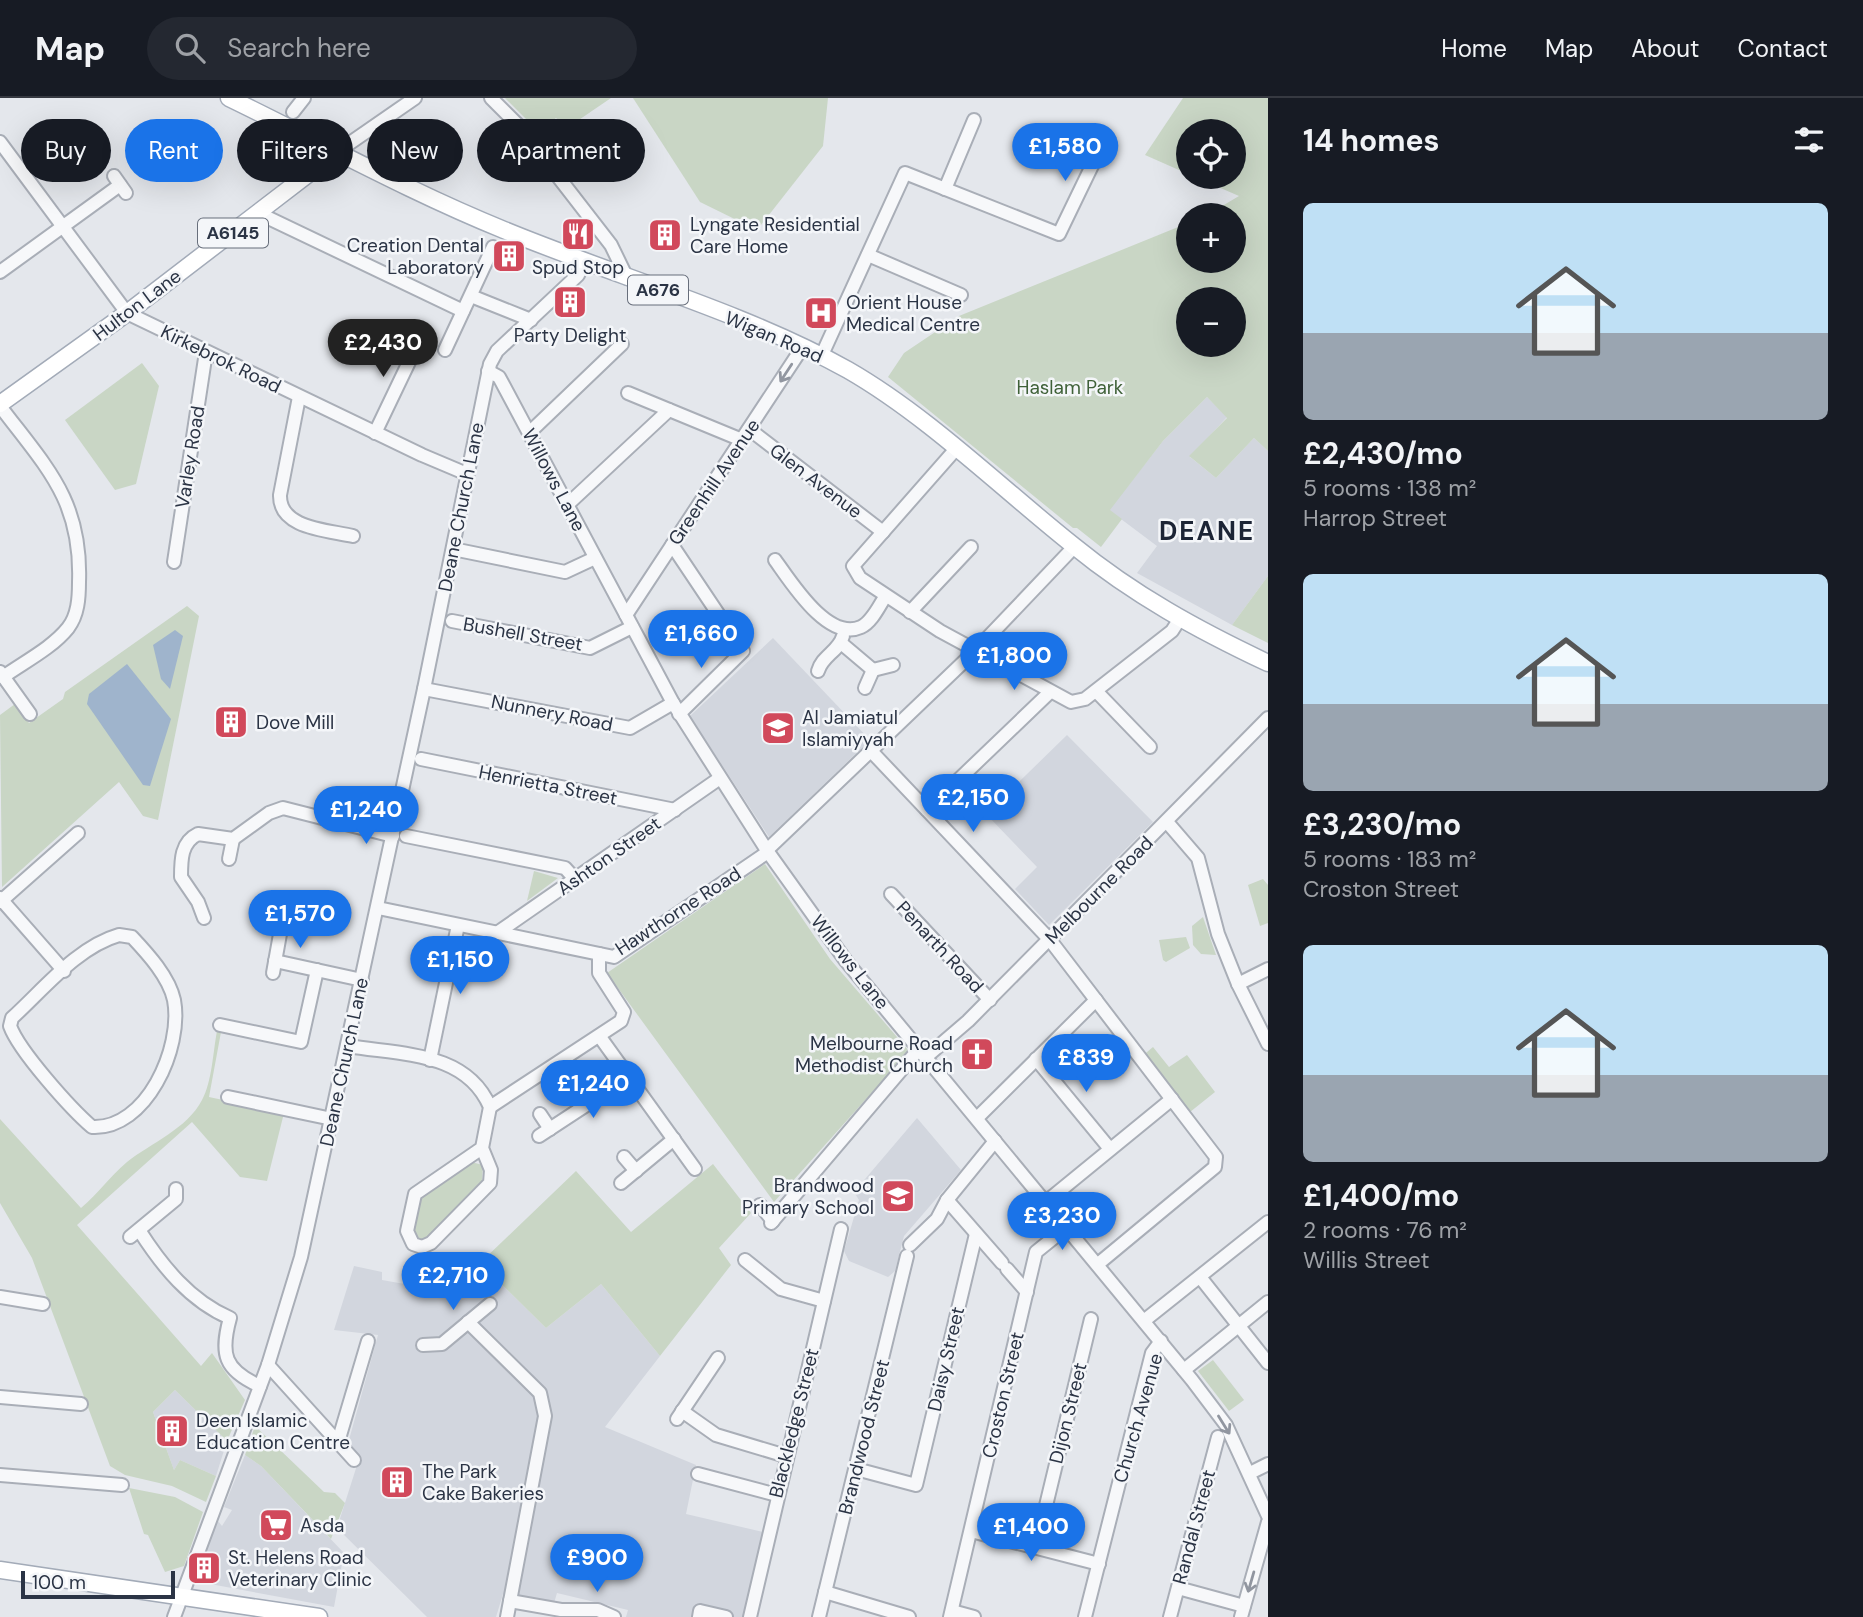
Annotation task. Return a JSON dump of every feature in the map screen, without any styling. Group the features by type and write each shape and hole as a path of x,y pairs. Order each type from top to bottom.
{"main road":[{"name":"Wigan Road","path":"229,98 271,119"},
{"name":"Wigan Road","path":"353,160 501,229 802,348 883,391 1074,547 1147,600 1179,620 1268,663"},
{"name":"Hulton Lane","path":"0,405 127,313 298,182"},
{"path":"0,1570 319,1617"}],"street":[{"path":"293,112 304,98"},
{"path":"353,141 415,98"},
{"path":"491,98 518,125 611,245 627,278"},
{"path":"945,189 974,120"},
{"path":"1,147 127,313"},
{"path":"821,357 905,173 1059,234 1101,147"},
{"path":"0,272 120,185"},
{"path":"258,213 463,312"},
{"path":"446,350 494,247"},
{"path":"868,255 961,295"},
{"name":"Deane Church Lane","path":"174,1617 268,1365 301,1257 378,908 400,836 424,689 488,371 497,351 578,275 584,262"},
{"path":"471,296 531,320"},
{"name":"Kirkebrok Road","path":"127,313 375,433 467,474"},
{"path":"375,433 420,339"},
{"path":"529,433 622,344"},
{"name":"Greenhill Avenue","path":"629,621 672,545 802,348"},
{"name":"Varley Road","path":"173,562 206,352"},
{"name":"Willows Lane","path":"488,371 499,377 676,709 767,851 835,947 1145,1321 1226,1425 1268,1516"},
{"name":"Glen Avenue","path":"628,393 669,410 745,435 883,532"},
{"path":"299,397 279,495 282,508 295,522 353,536"},
{"path":"0,405 63,491 74,518 80,558 78,605 71,623 54,641 2,675 30,714"},
{"path":"567,505 669,410"},
{"path":"955,450 853,566 860,578 885,597 1049,693 1078,702 1172,631 1179,620"},
{"name":"Nunnery Road","path":"424,689 630,728 676,709 743,651 672,545"},
{"name":"Hawthorne Road","path":"378,908 614,957 767,851 975,652 1074,547"},
{"path":"910,612 971,548"},
{"path":"453,549 565,572 595,558"},
{"path":"777,569 819,616 844,629 860,628 867,623 885,597"},
{"name":"Bushell Street","path":"452,621 590,648 629,621"},
{"path":"818,671 822,660 841,643 844,629"},
{"path":"841,643 873,670"},
{"path":"873,670 893,665"},
{"path":"865,688 873,670"},
{"path":"1096,691 1150,747"},
{"path":"927,810 1049,693"},
{"name":"Melbourne Road","path":"760,1205 772,1222 923,1053 990,1000 1268,718"},
{"path":"871,751 1050,940 1216,1157 1215,1167 1098,1264"},
{"name":"Henrietta Street","path":"421,760 675,810"},
{"name":"Ashton Street","path":"497,933 720,778"},
{"path":"229,859 233,839 274,811 283,808 348,825 565,868 575,879"},
{"path":"1167,822 1198,858 1218,934 1238,984 1268,1044"},
{"path":"64,971 1,900 78,833"},
{"path":"204,918 198,902 181,888 181,861 187,841 204,833 233,839"},
{"name":"Penarth Road","path":"891,894 990,1000"},
{"path":"282,923 274,967 317,971 362,980"},
{"path":"429,1060 458,925"},
{"path":"118,935 132,937 169,986 174,1002 174,1023 161,1077 152,1092 113,1127 92,1127 78,1115 19,1043 10,1026 12,1018 64,971 104,939 118,935"},
{"path":"490,1107 621,1021 624,1012 599,973 599,954"},
{"path":"1238,984 1268,969"},
{"path":"220,1025 234,1023 301,1042 317,971"},
{"path":"977,1118 1096,1000"},
{"path":"600,1037 695,1169"},
{"path":"348,1046 449,1064 466,1072 481,1089 490,1107 482,1148 491,1170 490,1183 431,1243 422,1247 413,1244 407,1231 415,1194 482,1148"},
{"path":"1036,1059 1110,1149"},
{"path":"540,1114 544,1132 629,1077"},
{"path":"228,1097 332,1119"},
{"path":"1046,1202 1172,1099"},
{"path":"621,1183 674,1139"},
{"name":"Brandwood Street","path":"819,1617 909,1250 937,1219 947,1200 995,1141"},
{"path":"624,1157 636,1171"},
{"path":"179,1197 134,1234 189,1283 211,1310 230,1318 225,1344 227,1360 241,1378 260,1386"},
{"path":"947,1200 1027,1292"},
{"path":"1145,1321 1268,1222"},
{"name":"Croston Street","path":"951,1614 1036,1252 1066,1227"},
{"name":"Blackledge Street","path":"750,1617 841,1229"},
{"name":"Daisy Street","path":"856,1469 916,1485 976,1234"},
{"path":"745,1260 780,1289 824,1301"},
{"path":"1200,1277 1268,1363"},
{"path":"0,1297 43,1304"},
{"path":"1184,1370 1268,1302"},
{"path":"423,1345 439,1346 490,1304"},
{"name":"Dijon Street","path":"1036,1547 1091,1319"},
{"path":"468,1322 543,1398 544,1428 507,1617"},
{"path":"338,1442 368,1340"},
{"name":"Church Avenue","path":"1085,1617 1152,1353 1161,1341"},
{"path":"718,1358 679,1415 716,1435 786,1456"},
{"path":"268,1365 354,1460"},
{"path":"0,1397 81,1404"},
{"name":"Randal Street","path":"1170,1617 1218,1437"},
{"path":"1250,1474 1268,1464"},
{"path":"698,1474 777,1495"},
{"path":"1,1479 122,1485"},
{"path":"1178,1588 1242,1612 1265,1548 1268,1522"},
{"path":"971,1531 1099,1563"},
{"path":"825,1592 909,1617"},
{"path":"510,1601 561,1610 598,1610 614,1617"},
{"path":"699,1614 726,1617"},
{"path":"951,1614 974,1617"}],"shaded area":[{"path":"1207,397 1227,417 1190,457 1216,478 1254,438 1268,451 1268,576 1232,625 1137,573 1157,546 1109,510 1163,441"},
{"name":"Al Jamiatul Islamiyyah","path":"773,638 870,740 769,837 690,716"},
{"path":"1067,735 1153,822 1049,925 1015,889 1037,867 986,814"},
{"name":"Brandwood Primary School","path":"917,1118 961,1170 904,1236 895,1271 888,1277 849,1261 844,1251 859,1200 854,1192"},
{"path":"480,1263 546,1328 601,1284 660,1356 605,1427 696,1465 686,1514 763,1532 744,1617 626,1617 628,1610 557,1593 554,1603 503,1594 496,1617 427,1617 337,1528 358,1462 347,1447 378,1335 334,1330 354,1266 382,1272 382,1280 444,1291"},
{"name":"Deen Islamic Education Centre","path":"175,1390 227,1441 216,1476 180,1460 174,1470 153,1412"},
{"path":"245,1455 261,1466 344,1553 334,1607 194,1581 218,1521 222,1526 232,1510 224,1507"}],"green space":[{"path":"505,98 611,98 580,119 526,119"},
{"path":"633,98 828,98 823,146 757,230 700,202"},
{"name":"Haslam Park","path":"1183,98 1268,98 1268,451 1254,438 1216,478 1189,456 1227,418 1207,397 1163,441 1110,510 1122,519 1101,547 1077,528 1073,528 888,377 904,353 959,316 1176,228 1176,273 1246,273 1246,203 1227,203 1239,196 1223,189 1246,189 1246,119 1176,119 1176,169 1145,155"},
{"path":"142,363 159,386 136,484 115,490 65,420"},
{"path":"1268,576 1268,643 1232,625"},
{"path":"187,606 199,616 158,820 143,816 119,782 2,887 0,715 15,704 29,723 63,699 65,692"},
{"path":"765,864 830,959 909,1051 774,1202 607,973"},
{"path":"534,871 558,878 527,901"},
{"path":"1263,879 1268,885 1268,923 1260,926 1248,885"},
{"path":"1203,917 1216,955 1201,954 1193,945 1192,926"},
{"path":"1186,937 1190,948 1166,962 1163,960 1159,940"},
{"path":"217,1031 221,1032 209,1097 284,1113 267,1181 240,1177 192,1122 77,1225 201,1366 212,1353 245,1400 227,1441 175,1390 153,1412 174,1470 180,1460 216,1476 206,1502 172,1486 125,1475 110,1466 32,1258 0,1203 0,1119 81,1208 127,1162 178,1127 195,1110 208,1085"},
{"path":"1153,1047 1169,1067 1187,1055 1215,1092 1185,1116 1140,1058"},
{"path":"471,1162 483,1165 482,1181 432,1232 429,1241 419,1241 412,1230 416,1200"},
{"path":"713,1164 751,1213 719,1248 731,1265 660,1356 601,1284 546,1328 480,1263 576,1171 631,1232"},
{"path":"1213,1360 1244,1400 1229,1411 1198,1371"},
{"path":"255,1426 324,1492 335,1493 345,1503 331,1539 261,1466 245,1455"},
{"path":"129,1488 175,1497 203,1512 184,1566 165,1572 148,1535 144,1534"}],"water":[{"path":"175,630 183,636 170,689 161,679 153,645"},
{"path":"127,664 171,719 150,786 143,785 87,704 89,694"}],"place":[{"name":"Spud Stop","path":"578,234"},
{"name":"Lyngate Residential Care Home","path":"665,235"},
{"name":"Creation Dental Laboratory","path":"509,256"},
{"name":"Party Delight","path":"570,302"},
{"name":"Orient House Medical Centre","path":"821,313"},
{"name":"Dove Mill","path":"231,722"},
{"name":"Al Jamiatul Islamiyyah","path":"778,728"},
{"name":"Melbourne Road Methodist Church","path":"977,1054"},
{"name":"Brandwood Primary School","path":"898,1196"},
{"name":"Deen Islamic Education Centre","path":"172,1431"},
{"name":"The Park Cake Bakeries","path":"397,1482"},
{"name":"Asda","path":"276,1525"},
{"name":"St. Helens Road Veterinary Clinic","path":"204,1568"}],"district":[{"name":"DEANE","path":"1207,531"}]}
